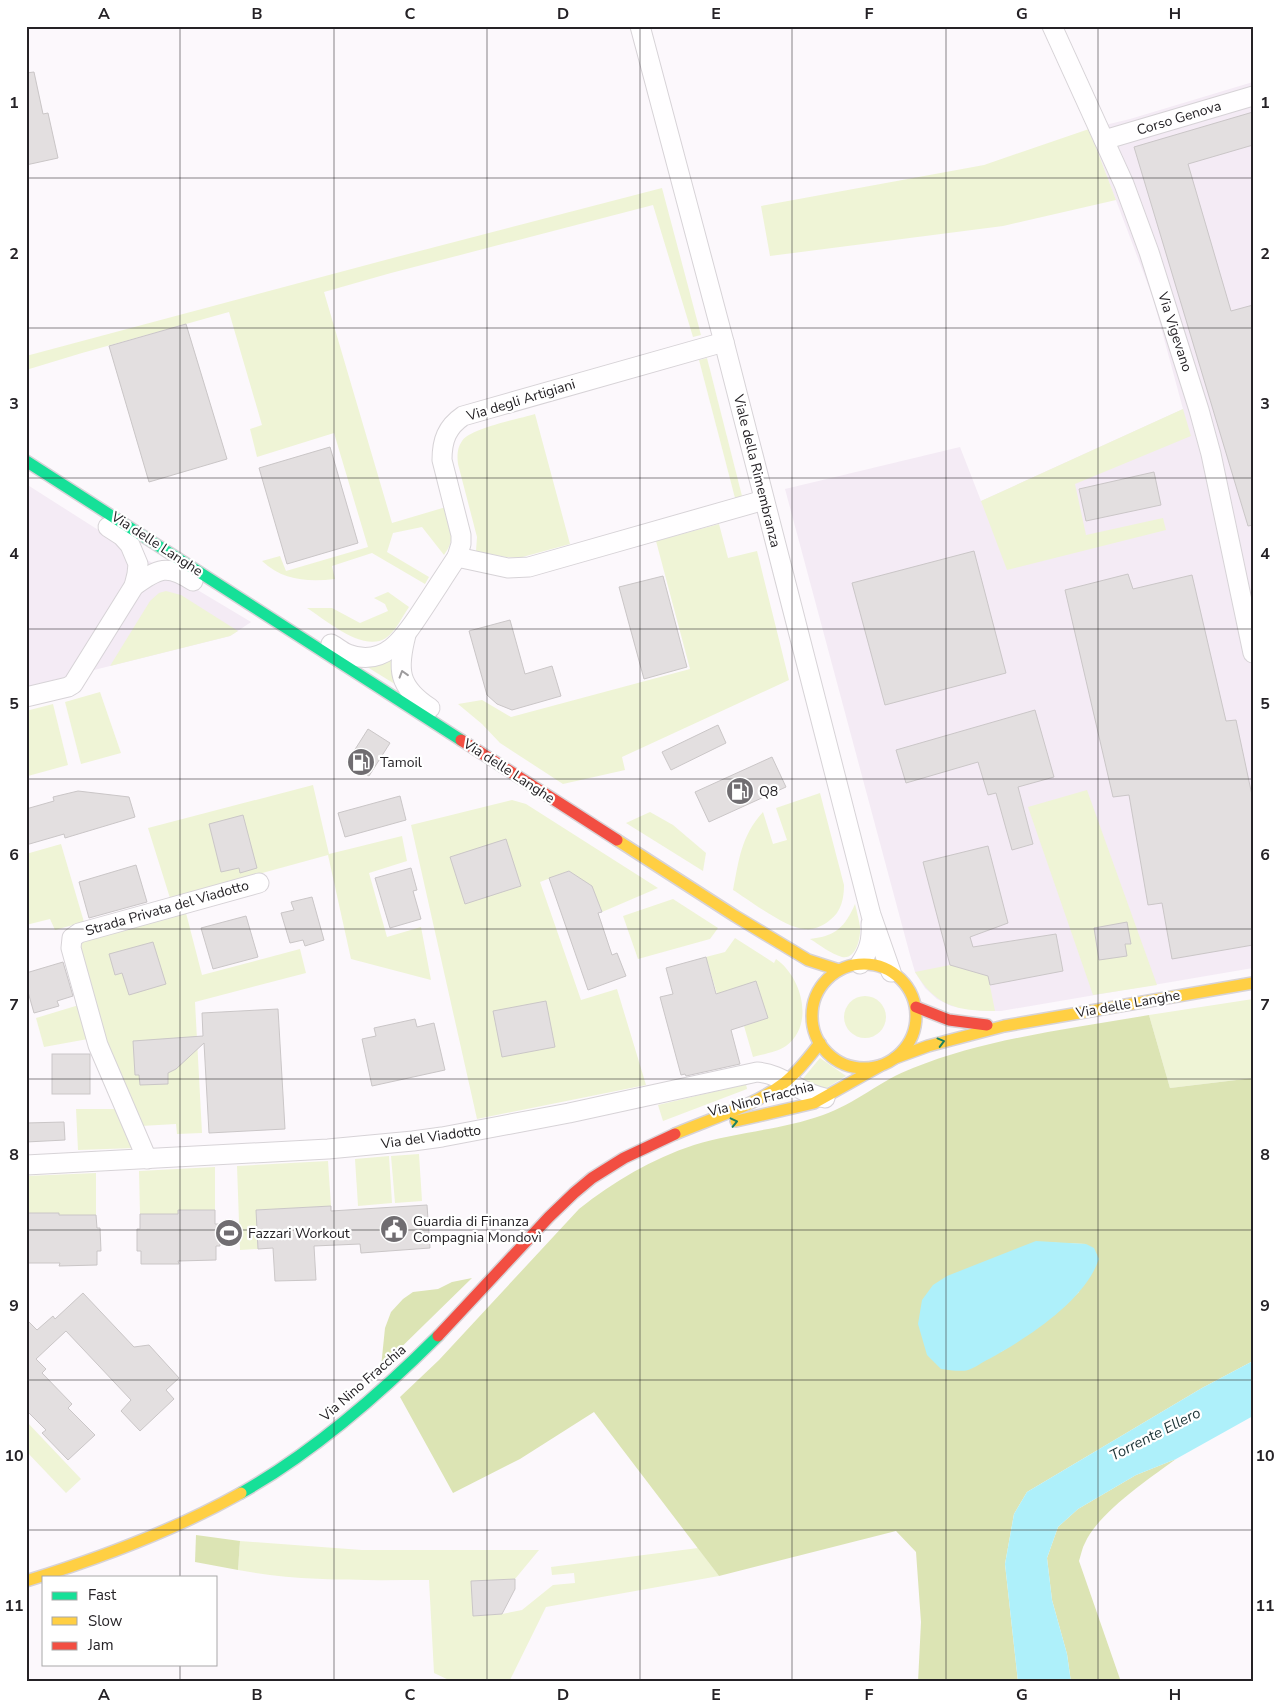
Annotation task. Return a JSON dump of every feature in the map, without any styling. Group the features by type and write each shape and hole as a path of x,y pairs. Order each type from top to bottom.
{"main road":[{"name":"Via delle Langhe","path":"26,461 774,941 808,960 839,970"},
{"name":"Via delle Langhe","path":"774,941 810,976 818,994"},
{"name":"Via delle Langhe","path":"895,1058 906,1048 913,1036 916,1022 916,1007 912,995 905,984 885,968 860,964 839,970 823,984 814,1003 812,1023 820,1043 831,1056 847,1066 865,1068 882,1065 895,1058 928,1046 1004,1026 1253,983"},
{"name":"Via delle Langhe","path":"916,1007 948,1020 971,1024 1004,1026"},
{"name":"Via Nino Fracchia","path":"42,1576 88,1562 164,1530 232,1497 283,1466 356,1412 387,1386 438,1336 574,1192 638,1149 767,1095 786,1082 820,1043"},
{"name":"Via Nino Fracchia","path":"669,1136 804,1106 825,1098 882,1065"},
{"name":"Via Nino Fracchia","path":"26,1581 42,1576"}],"street":[{"name":"Viale della Rimembranza","path":"640,26 724,342 871,916"},
{"name":"Via Vigevano","path":"1052,26 1124,184 1146,244 1199,410 1215,472 1253,653"},
{"name":"Corso Genova","path":"1104,140 1253,96"},
{"name":"Via degli Artigiani","path":"302,638 310,636 320,638 347,654 366,656 384,653 394,648 406,635 457,557 461,544 461,536 442,460 442,448 447,431 463,416 724,342"},
{"name":"Via delle Langhe","path":"26,697 68,687 73,684 134,586 138,564 130,544 78,503 69,488"},
{"path":"457,557 508,568 529,567 764,500"},
{"name":"Via delle Langhe","path":"134,586 152,574 169,570 180,572 212,592 244,600"},
{"name":"Via degli Artigiani","path":"406,635 400,663 406,684 418,700 445,718 455,736"},
{"name":"Strada Privata del Viadotto","path":"147,1159 98,1045 71,948 72,938 79,933 259,882"},
{"path":"860,964 867,955 870,944 871,916"},
{"path":"871,916 891,972"},
{"name":"Via del Viadotto","path":"26,1165 328,1149 413,1141 622,1102 746,1074 767,1073 805,1093 825,1098"}],"shaded area":[{"path":"1253,82 1253,968 1001,1011 982,1011 951,1006 937,999 925,988 915,972 785,489 960,447 981,501 1183,409 1153,298 1089,129 1130,119"},
{"path":"26,484 114,540 251,622 230,636 26,687"}],"green space":[{"path":"1089,129 1116,200 1003,226 770,256 761,206 984,165"},
{"path":"662,188 701,335 693,337 653,205 324,292 392,523 446,507 452,537 444,555 422,527 393,533 387,552 429,577 425,584 372,553 332,566 335,579 325,580 306,580 287,576 270,568 262,561 280,556 286,571 368,547 334,433 257,457 250,429 262,425 229,312 26,370 26,356"},
{"path":"707,358 742,496 735,498 699,360"},
{"path":"1183,409 1191,436 1075,484 1086,535 1163,518 1166,530 1007,570 981,501"},
{"path":"535,414 570,544 519,558 476,551 477,537 458,464 459,446 467,436 475,432 496,424"},
{"path":"719,524 728,558 757,551 789,680 622,757 625,770 563,784 500,743 482,724 458,704 482,700 511,717 690,669 656,541"},
{"path":"166,591 181,595 238,631 230,636 110,666 150,601 159,593"},
{"path":"388,592 409,607 393,632 377,642 356,638 345,633 307,608 332,608 360,623 388,611 385,604 374,598"},
{"path":"395,655 398,686 364,665"},
{"path":"100,692 121,753 81,764 65,702"},
{"path":"53,704 68,765 28,776 26,768 26,711"},
{"path":"313,785 329,854 402,836 407,861 369,873 387,937 421,927 431,980 351,959 328,855 170,898 148,828"},
{"path":"1087,790 1157,985 1093,995 1028,807"},
{"path":"820,793 844,885 843,895 841,905 834,917 812,929 797,928 758,907 733,890 745,839 763,812 773,844 787,840 776,808"},
{"path":"512,800 526,804 658,888 602,912 592,886 569,871 540,882 581,1000 617,989 646,1085 477,1119 411,825"},
{"path":"650,812 673,825 706,853 703,871 626,823"},
{"path":"61,844 84,922 55,930 50,919 26,925 26,854"},
{"path":"673,899 718,928 710,939 638,959 623,916"},
{"path":"855,904 860,932 857,947 851,955 847,957 838,956 810,939 833,933 847,919"},
{"path":"186,913 202,975 300,949 306,973 195,1002 202,1133 177,1134 176,1124 141,1126 104,1044 77,943"},
{"path":"735,938 774,963 776,959 785,967 793,977 802,1001 800,1026 795,1037 782,1048 753,1057 744,1026 768,1018 756,982 717,994 706,957 725,952"},
{"path":"950,965 988,976 995,1011 969,1010 948,1004 931,992 915,972"},
{"path":"865,996 880,1002 886,1017 880,1032 865,1038 850,1032 844,1017 850,1002"},
{"path":"1253,999 1253,1078 1170,1088 1149,1015"},
{"path":"79,1005 88,1039 44,1047 36,1018"},
{"path":"1149,1015 1170,1088 1253,1078 1253,1361 1202,1388 1027,1492 1014,1514 1005,1564 1018,1682 918,1682 921,1622 916,1552 896,1531 719,1576 594,1412 520,1459 453,1493 400,1397 439,1360 579,1209 606,1189 648,1164 694,1145 791,1124 823,1115 846,1105 901,1073 941,1058 999,1042","holes":["1036,1242 1086,1244 1079,1292 1045,1322 1001,1352"]},
{"path":"820,1058 846,1076 823,1090 801,1081"},
{"path":"746,1084 747,1089 663,1121 658,1105"},
{"path":"76,1109 118,1109 135,1148 78,1150"},
{"path":"419,1154 422,1201 395,1203 391,1156"},
{"path":"389,1156 392,1203 358,1206 355,1159"},
{"path":"328,1161 331,1206 256,1210 258,1249 240,1250 237,1166"},
{"path":"215,1167 215,1210 178,1210 178,1214 140,1214 139,1171"},
{"path":"96,1173 96,1215 26,1213 26,1176"},
{"path":"472,1278 381,1367 385,1328 391,1312 403,1299 413,1292 438,1289 452,1282"},
{"path":"26,1421 81,1479 66,1493 26,1451"},
{"path":"1176,1459 1113,1508 1101,1520 1084,1545 1079,1561 1121,1682 1071,1682 1067,1654 1052,1600 1047,1558 1058,1527 1078,1509 1136,1475"},
{"path":"196,1535 240,1541 238,1570 195,1562"},
{"path":"240,1541 362,1550 539,1550 515,1579 471,1581 473,1616 502,1614 522,1610 553,1585 575,1583 574,1573 552,1575 551,1567 698,1548 719,1576 546,1607 509,1682 453,1682 434,1673 429,1580 285,1577 238,1570"}],"water":[{"path":"1036,1241 1086,1244 1094,1248 1099,1259 1092,1275 1068,1304 1020,1341 971,1369 958,1371 941,1369 927,1355 918,1324 922,1300 933,1285 947,1276"},
{"name":"Torrente Ellero","path":"1253,1361 1253,1416 1176,1459 1136,1475 1078,1509 1058,1527 1047,1558 1052,1600 1067,1654 1071,1682 1018,1682 1005,1564 1014,1514 1027,1492 1202,1388"}],"building":[{"path":"34,72 43,114 48,113 58,158 26,165 26,73"},
{"path":"1253,112 1253,145 1188,164 1231,311 1253,305 1253,525 1248,526 1134,147"},
{"path":"186,324 227,459 149,482 109,346"},
{"path":"330,447 358,543 287,564 259,468"},
{"path":"1154,472 1161,505 1086,521 1079,489"},
{"path":"974,551 1006,673 885,705 852,583"},
{"path":"1128,574 1133,589 1192,575 1226,721 1236,720 1253,800 1253,945 1172,959 1162,903 1148,905 1129,795 1113,797 1065,590"},
{"path":"663,576 687,667 644,679 619,587"},
{"path":"510,620 525,674 552,666 561,696 512,710 497,704 487,695 469,631"},
{"path":"1035,710 1054,777 1018,787 1033,844 1012,850 996,793 988,795 978,762 906,783 896,750"},
{"path":"718,725 726,743 671,770 662,752"},
{"path":"368,729 390,743 369,776 347,762"},
{"path":"772,757 786,787 709,822 695,792"},
{"path":"78,791 129,797 135,817 65,838 64,834 26,845 26,809 54,801 53,797"},
{"path":"400,796 406,820 345,837 338,813"},
{"path":"243,815 257,868 240,873 239,868 221,872 209,824"},
{"path":"506,839 521,886 465,904 450,857"},
{"path":"988,846 1008,923 970,937 973,947 1056,934 1063,971 990,985 988,976 950,965 923,862"},
{"path":"136,865 147,902 89,918 79,882"},
{"path":"411,868 417,890 413,891 421,919 390,928 375,878"},
{"path":"569,871 592,886 602,912 598,913 612,955 617,953 626,976 588,990 549,878"},
{"path":"312,897 324,940 305,946 303,940 290,943 281,913 294,910 291,902"},
{"path":"246,916 258,957 213,969 201,928"},
{"path":"1127,922 1131,944 1125,944 1127,956 1099,960 1094,928"},
{"path":"153,942 166,984 129,995 122,973 115,975 109,954"},
{"path":"706,957 716,994 756,981 768,1018 731,1030 740,1064 686,1076 685,1074 681,1075 660,997 673,994 666,968"},
{"path":"63,962 73,996 57,1001 59,1006 34,1013 26,985 26,973"},
{"path":"546,1001 555,1047 502,1057 493,1011"},
{"path":"278,1009 285,1129 209,1133 204,1043 176,1069 168,1073 168,1084 140,1085 139,1075 135,1075 133,1041 203,1036 202,1013"},
{"path":"415,1019 417,1027 434,1023 445,1070 372,1086 362,1039 376,1036 374,1028"},
{"path":"52,1054 90,1054 90,1094 52,1094"},
{"path":"64,1122 65,1140 26,1142 26,1123"},
{"path":"427,1205 430,1248 361,1253 360,1244 314,1246 316,1280 275,1281 273,1248 258,1249 256,1210 331,1206 331,1211"},
{"path":"178,1210 215,1210 215,1224 219,1224 220,1246 216,1246 216,1260 178,1261 179,1264 141,1264 141,1251 137,1251 137,1229 140,1229 140,1214 178,1214"},
{"path":"26,1213 96,1215 97,1228 100,1228 101,1251 97,1251 97,1265 59,1266 60,1263 26,1263"},
{"path":"83,1293 134,1347 149,1345 179,1378 166,1390 174,1399 140,1431 121,1411 131,1400 66,1331 36,1359 46,1369 42,1373 72,1404 68,1408 95,1435 68,1460 42,1433 46,1430 26,1410 26,1319 37,1330 53,1316 55,1319"},
{"path":"515,1579 515,1589 502,1614 473,1616 471,1581"}],"traffic: fast":[{"path":"26,461 461,740"},
{"path":"241,1493 320,1441 393,1380 438,1336"}],"traffic: slow":[{"path":"617,840 735,916 808,960 839,970"},
{"path":"864,964 884,968 901,979 912,996 916,1016 912,1036 901,1053 884,1064 864,1068 844,1064 827,1053 816,1036 812,1016 816,996 827,979 844,968 864,964"},
{"path":"895,1058 928,1046 1004,1026 1253,983"},
{"path":"675,1134 731,1112 772,1091 794,1074 820,1043"},
{"path":"736,1121 814,1103 880,1066"},
{"path":"26,1581 136,1543 189,1520 241,1493"}],"traffic: jam":[{"path":"461,740 617,840"},
{"path":"916,1007 949,1020 987,1025"},
{"path":"438,1336 549,1217 574,1193 592,1178 624,1158 675,1134"}],"place":[{"name":"Tamoil","path":"361,762"},
{"name":"Q8","path":"740,791"},
{"name":"Guardia di Finanza Compagnia Mondovì","path":"394,1229"},
{"name":"Fazzari Workout","path":"229,1233"}]}
